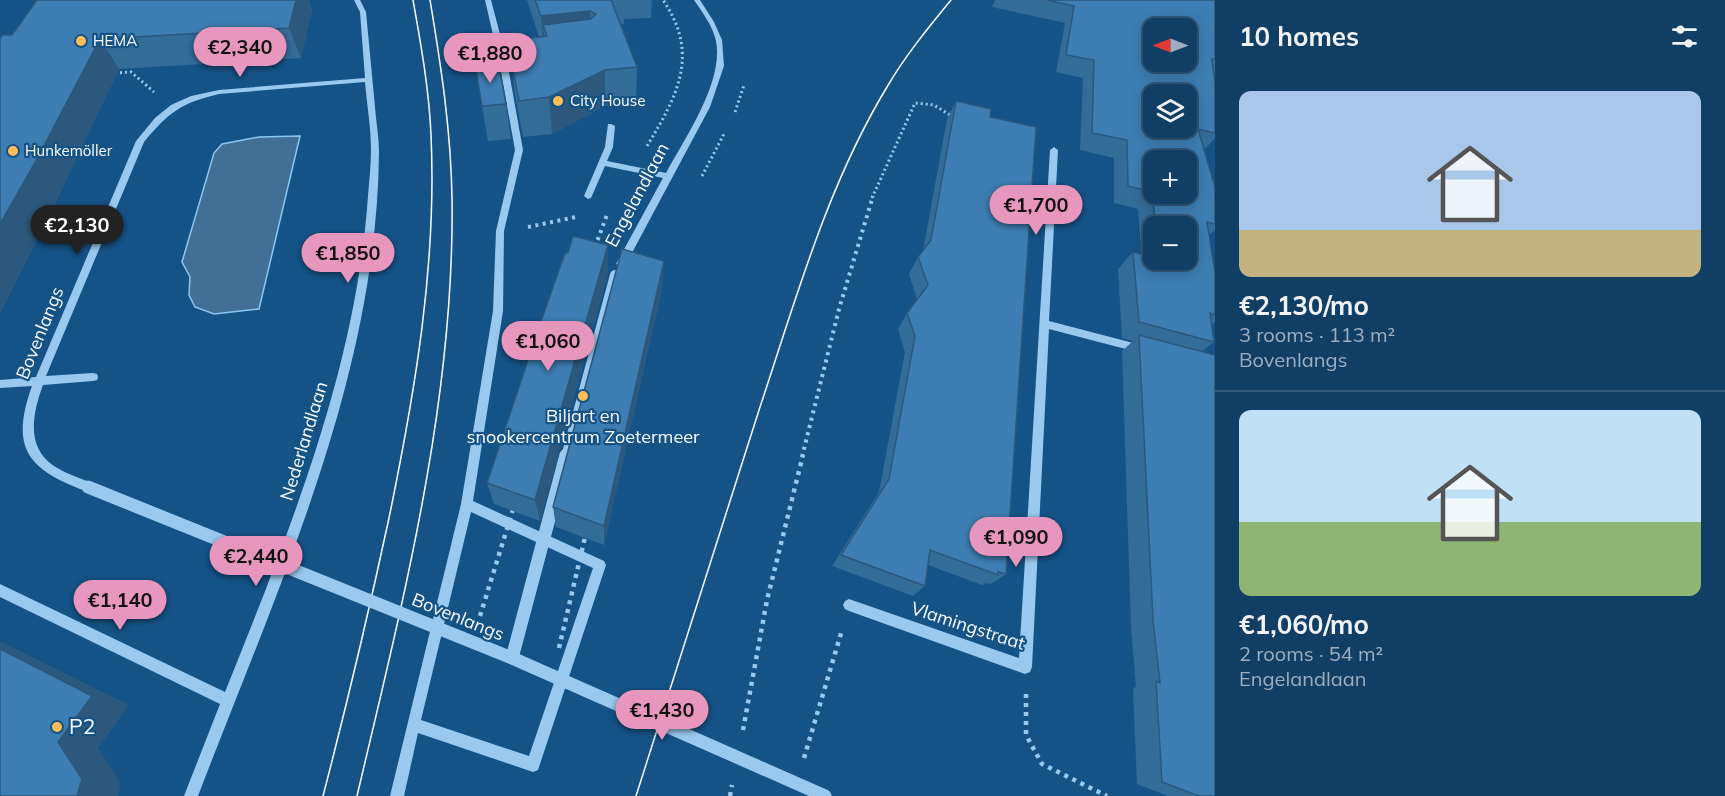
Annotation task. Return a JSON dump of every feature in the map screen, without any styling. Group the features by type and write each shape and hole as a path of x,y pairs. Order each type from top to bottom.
{"street":[{"name":"Nederlandlaan","path":"191,796 312,485 340,389 355,327 370,235 375,152 363,12 357,0"},
{"path":"397,796 467,504 498,311 500,231 519,150 503,62 488,0"},
{"name":"Engelandlaan","path":"512,658 615,275 706,107 720,66 719,40 704,7 697,0"},
{"path":"503,62 514,60"},
{"name":"Bovenlangs","path":"369,80 219,92 194,98 174,107 158,120 140,141 39,381 27,419 30,440 38,460 52,471 88,487 553,675 825,796"},
{"path":"588,196 609,147 611,126"},
{"name":"Vlamingstraat","path":"849,605 1025,667 1054,150"},
{"path":"602,164 667,176"},
{"path":"1045,324 1147,351"},
{"path":"0,384 93,377"},
{"path":"413,724 533,765 600,565 467,504"},
{"path":"0,590 227,700"}],"path":[{"name":"Engelandlaan","path":"634,169 665,117 680,80 684,54 682,34 663,0"},
{"path":"110,74 131,72 174,107"},
{"path":"743,731 767,600 839,309 872,198 915,103 934,105 953,117 964,120"},
{"name":"Engelandlaan","path":"595,248 609,211 598,213"},
{"path":"500,231 578,217"},
{"path":"472,642 516,501"},
{"path":"553,675 588,525"},
{"path":"802,767 849,605"},
{"path":"1025,667 1026,735 1042,764 1107,796"},
{"path":"730,796 734,774"}],"water":[{"path":"300,136 259,309 214,314 195,307 189,295 190,277 182,262 214,153 222,144 259,137"}],"building":[{"path":"37,0 296,0 289,28 100,39 0,224 0,39 2,35 12,35"},
{"path":"535,0 611,0 637,67 605,70 549,97 519,101 511,59 526,57 522,39 547,36 543,25 591,19 596,14 590,11 541,16"},
{"path":"1047,0 1215,0 1215,59 1212,59 1215,83 1215,133 1198,129 1215,187 1215,224 1207,222 1215,273 1215,315 1210,313 1214,342 1139,322 1133,252 1143,254 1143,270 1197,270 1197,216 1154,216 1154,204 1197,204 1197,150 1143,150 1143,190 1128,186 1127,140 1092,133 1094,60 1066,55 1074,6"},
{"path":"498,61 506,104 482,106 475,64"},
{"path":"956,101 991,109 990,117 1036,127 1006,574 998,572 998,575 930,550 925,586 841,555 889,479 915,336 907,313 928,285 918,257 931,240"},
{"path":"573,236 608,245 535,500 487,483 536,336"},
{"path":"622,249 664,261 604,526 553,507"},
{"path":"1139,335 1215,355 1215,796 1199,796 1162,782 1156,681 1160,683 1153,620"},
{"name":"P2","path":"0,649 92,696 58,742 82,779 77,796 0,796"}],"tram line":[{"path":"323,796 358,657 389,518 422,328 431,232 431,135 427,84 413,0"},
{"path":"357,796 392,649 423,500 445,349 451,274 450,148 430,0"},
{"path":"636,796 787,325 830,203 866,125 887,87 909,53 951,0"}],"place":[{"name":"HEMA","path":"81,41"},
{"name":"City House","path":"558,101"},
{"name":"Hunkemöller","path":"13,151"},
{"name":"Biljart en snookercentrum Zoetermeer","path":"583,396"},
{"name":"P2","path":"57,727"}]}
